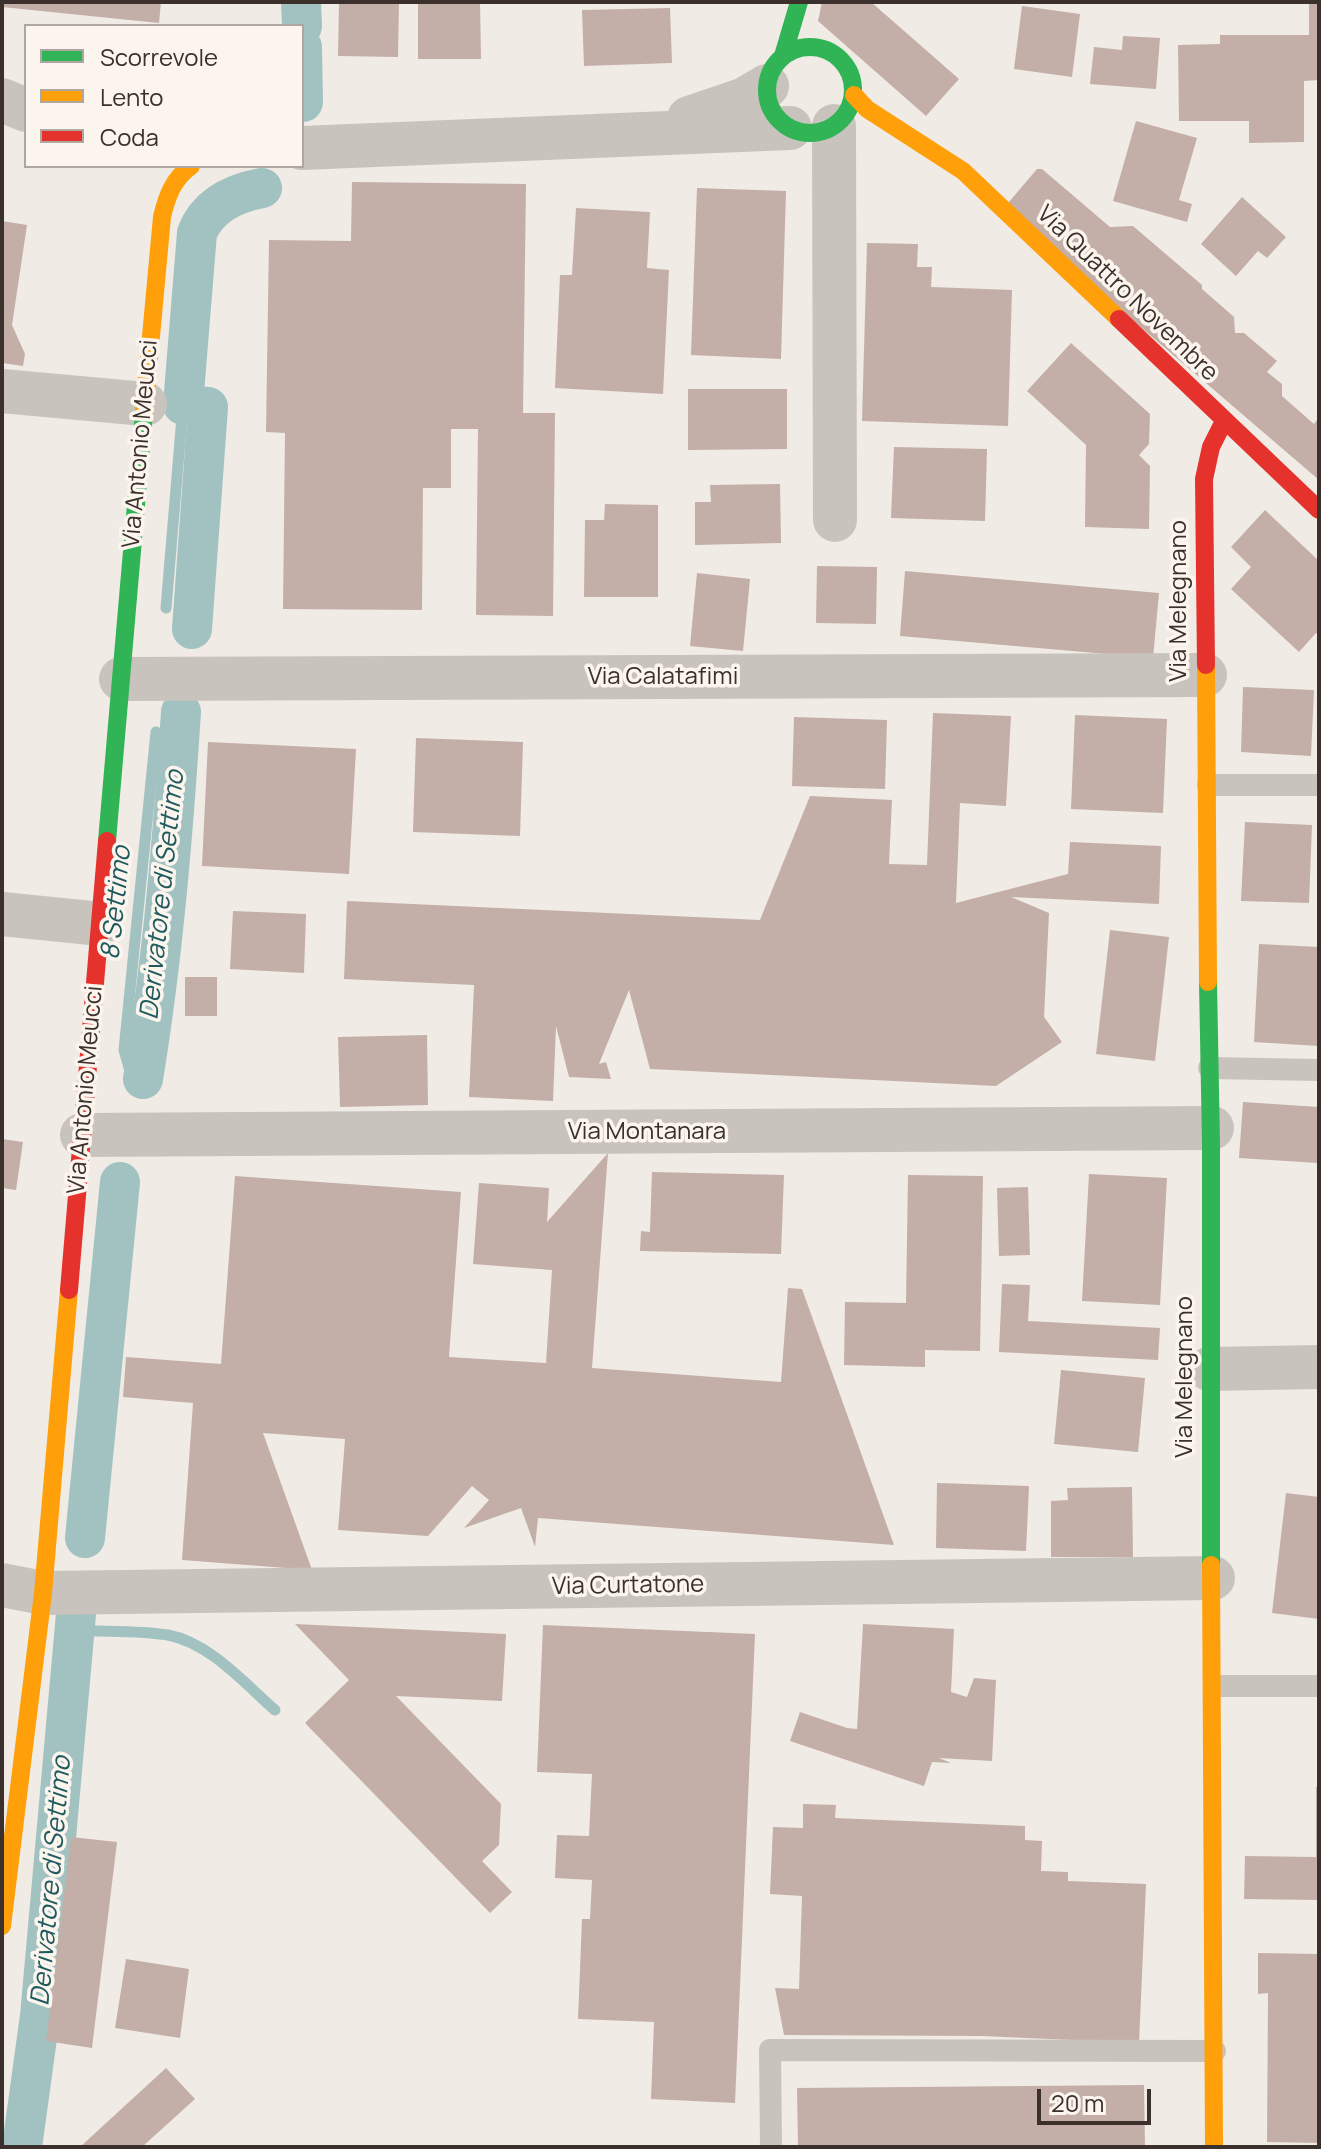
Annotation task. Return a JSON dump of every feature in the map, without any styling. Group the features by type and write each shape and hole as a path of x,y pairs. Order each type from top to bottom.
{"street":[{"path":"799,2 775,71 770,108 780,122 811,134 843,114"},
{"path":"805,2 814,47"},
{"path":"621,136 716,111 745,99 803,47 826,49 839,57 850,73 843,114 835,520"},
{"path":"2,100 24,109"},
{"name":"Via Quattro Novembre","path":"843,114 867,109 963,171 1319,510"},
{"name":"Via Quattro Novembre","path":"843,114 892,126"},
{"path":"304,148 790,128"},
{"name":"Via Antonio Meucci","path":"2,1926 23,1589 82,1135 163,212 165,200 181,168"},
{"path":"2,391 145,404"},
{"name":"Via Melegnano","path":"1214,2147 1214,1686 1209,1369 1212,1128 1204,479 1211,447 1224,421"},
{"name":"Via Calatafimi","path":"121,679 1205,675"},
{"path":"2,914 101,924"},
{"name":"Via Montanara","path":"82,1135 1212,1128"},
{"path":"1209,1369 1319,1367"},
{"name":"Via Curtatone","path":"23,1589 1213,1578"}],"lane":[{"path":"1208,785 1319,785"},
{"path":"1209,1068 1319,1070"},
{"path":"1214,1686 1319,1686"},
{"path":"771,2147 770,2050 1215,2051"}],"building":[{"path":"2,2 161,2 159,23 2,7"},
{"path":"339,2 399,2 398,57 338,56"},
{"path":"418,2 480,2 481,59 418,59"},
{"path":"822,2 871,2 959,79 926,116 818,21"},
{"path":"1309,2 1319,2 1319,80 1304,81 1304,142 1249,143 1249,121 1179,121 1178,45 1220,44 1220,35 1309,35"},
{"path":"1022,6 1080,14 1072,77 1014,69"},
{"path":"670,8 672,63 584,66 582,10"},
{"path":"1123,36 1160,38 1156,89 1090,84 1094,47 1122,50"},
{"path":"1136,121 1197,138 1179,200 1192,204 1187,222 1113,201"},
{"path":"1037,169 1042,169 1110,227 1133,226 1234,317 1235,333 1244,333 1277,361 1267,372 1282,384 1282,396 1314,424 1319,417 1319,480 1003,209"},
{"path":"352,182 526,184 523,413 555,413 553,616 476,615 478,429 451,429 451,488 423,488 422,610 283,609 285,433 266,432 269,240 351,241"},
{"path":"697,188 786,191 781,359 691,355"},
{"path":"1242,197 1286,237 1267,258 1258,251 1236,276 1201,244"},
{"path":"576,208 650,212 647,268 669,270 663,394 555,388 560,275 572,275"},
{"path":"2,221 27,225 12,325 25,354 23,366 2,363"},
{"path":"867,243 918,244 917,267 932,267 931,287 1012,290 1008,426 862,421"},
{"path":"1071,343 1150,414 1149,444 1139,455 1150,466 1149,529 1085,527 1086,445 1027,391"},
{"path":"688,389 787,389 787,449 688,450"},
{"path":"894,447 987,449 985,521 891,518"},
{"path":"780,484 781,543 695,545 695,502 711,502 710,485"},
{"path":"605,504 658,505 658,597 584,597 585,520 604,520"},
{"path":"1265,510 1319,561 1319,635 1316,633 1299,652 1231,589 1251,567 1231,547"},
{"path":"817,566 877,567 876,624 816,623"},
{"path":"905,571 1159,593 1153,658 900,636"},
{"path":"697,573 750,579 743,651 690,646"},
{"path":"1243,687 1314,690 1311,756 1241,752"},
{"path":"933,713 1011,716 1006,806 960,803 956,903 1068,874 1070,842 1161,846 1159,904 1011,897 1049,913 1044,1017 1062,1042 996,1086 650,1069 629,990 599,1064 606,1062 611,1079 569,1077 556,1026 553,1101 469,1097 474,985 344,979 347,901 760,920 810,796 892,800 889,864 927,865"},
{"path":"1075,715 1167,719 1163,813 1071,809"},
{"path":"794,717 887,720 885,789 792,786"},
{"path":"416,738 523,742 520,836 413,832"},
{"path":"208,742 356,749 349,874 202,866"},
{"path":"1245,822 1312,825 1309,903 1241,901"},
{"path":"233,911 306,914 304,973 230,969"},
{"path":"1110,930 1169,937 1155,1061 1096,1054"},
{"path":"1259,944 1319,947 1319,1046 1254,1042"},
{"path":"185,977 217,977 217,1016 185,1016"},
{"path":"427,1035 428,1105 340,1107 338,1037"},
{"path":"1243,1102 1319,1107 1318,1163 1239,1158"},
{"path":"2,1139 23,1142 16,1190 2,1188"},
{"path":"608,1153 592,1368 781,1382 788,1288 802,1289 894,1545 538,1518 535,1547 521,1508 464,1528 489,1500 472,1486 428,1536 338,1530 345,1439 263,1433 312,1570 182,1560 193,1403 123,1397 126,1357 221,1364 235,1176 461,1192 449,1357 546,1363 552,1270 473,1264 479,1183 549,1188 547,1222"},
{"path":"652,1172 784,1175 781,1254 640,1251 641,1231 650,1232"},
{"path":"1089,1174 1167,1178 1160,1305 1082,1301"},
{"path":"908,1175 983,1176 980,1351 925,1350 925,1367 844,1365 845,1302 906,1303"},
{"path":"1028,1187 1030,1255 999,1256 997,1188"},
{"path":"1002,1284 1030,1285 1028,1321 1160,1328 1158,1360 999,1352"},
{"path":"1061,1370 1145,1378 1138,1452 1054,1444"},
{"path":"937,1483 1029,1486 1026,1551 936,1548"},
{"path":"1132,1487 1133,1557 1051,1557 1051,1501 1068,1500 1067,1488"},
{"path":"1286,1493 1319,1497 1319,1619 1272,1613"},
{"path":"295,1624 506,1634 502,1701 396,1696 501,1804 499,1845 482,1861 512,1892 490,1913 305,1723 349,1680"},
{"path":"863,1624 954,1629 951,1692 967,1697 974,1678 996,1680 992,1761 939,1758 951,1763 932,1762 924,1786 790,1741 800,1712 857,1729"},
{"path":"543,1625 755,1634 735,2103 651,2099 654,2022 578,2019 582,1919 590,1919 592,1880 555,1878 557,1835 589,1836 592,1774 537,1772"},
{"path":"1316,1787 1319,1787 1319,1900 1244,1899 1245,1856 1316,1857"},
{"path":"803,1804 836,1805 835,1818 1025,1826 1025,1840 1042,1841 1041,1871 1068,1872 1068,1881 1146,1884 1139,2043 982,2036 784,2035 775,1988 799,1989 802,1896 770,1894 773,1827 803,1828"},
{"path":"71,1837 117,1842 92,2048 46,2041"},
{"path":"1258,1953 1319,1954 1319,2143 1267,2142 1268,1993 1258,1994"},
{"path":"126,1959 189,1969 180,2038 115,2028"},
{"path":"166,2068 195,2099 142,2147 80,2147"},
{"path":"1144,2085 1145,2147 798,2147 797,2088"}],"waterway":[{"name":"Derivatore di Settimo","path":"301,2 302,24"},
{"name":"8 Settimo","path":"192,629 208,407 183,405 197,233 215,208 242,193 262,188"},
{"name":"8 Settimo","path":"166,608 183,405"},
{"name":"Derivatore di Settimo","path":"143,1079 166,896 181,712"},
{"name":"8 Settimo","path":"132,1078 124,1050 156,732"},
{"name":"Derivatore di Settimo","path":"85,1538 120,1182"},
{"name":"Derivatore di Settimo","path":"22,2147 40,2016 76,1614"},
{"path":"75,1630 145,1632 183,1639 226,1665 275,1710"}],"traffic: fast":[{"path":"783,56 799,2"},
{"path":"802,47 818,47 841,59 850,73 853,90 850,107 841,121 818,133 802,133 786,126 774,114 767,98 767,82 774,66 786,54 802,47"},
{"path":"107,841 144,412"},
{"path":"1208,982 1211,1565"}],"traffic: slow":[{"path":"854,95 867,109 963,171 1119,319"},
{"path":"144,412 162,217 172,188 189,168"},
{"path":"1206,665 1208,982"},
{"path":"2,1926 43,1593 69,1290"},
{"path":"1211,1565 1214,2147"}],"traffic: jam":[{"path":"1119,319 1319,510"},
{"path":"1206,665 1204,479 1211,447 1224,421"},
{"path":"69,1290 107,841"}]}
